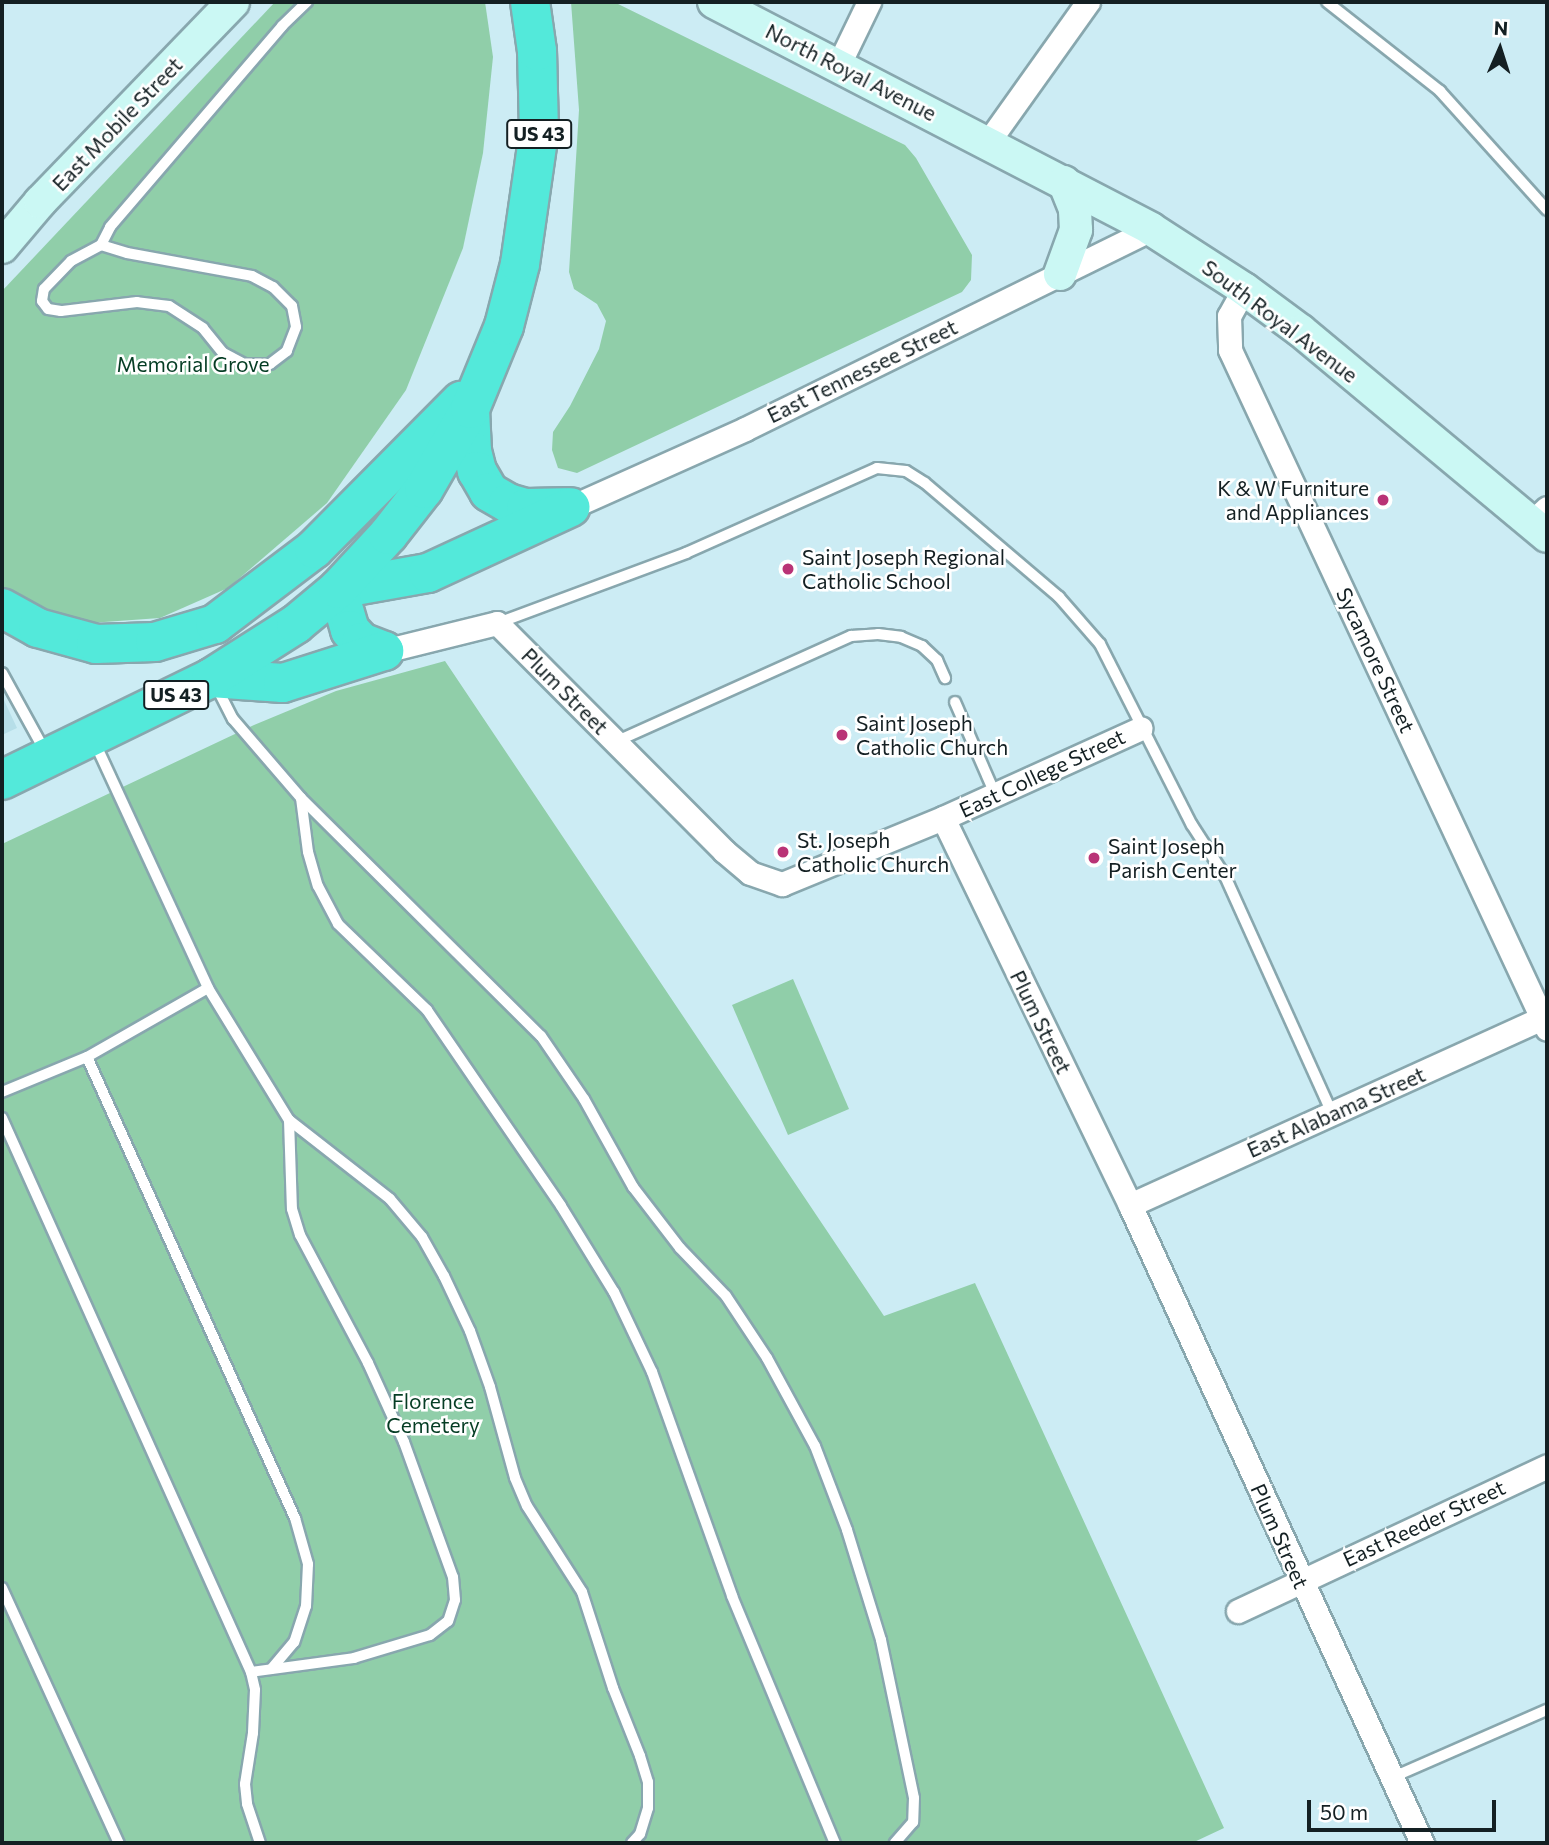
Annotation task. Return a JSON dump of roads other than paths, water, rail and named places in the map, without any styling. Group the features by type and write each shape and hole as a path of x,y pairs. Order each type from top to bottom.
{"highway":[{"name":"US 43","path":"2,780 211,678 296,624 338,589 388,535 424,489 477,394 504,326 520,264 539,132 537,51 530,2"},
{"path":"477,394 472,451 477,471 489,492 508,503 526,508 571,507"},
{"path":"2,608 38,628 96,644 155,642 215,624 314,549 477,394"},
{"path":"384,651 361,642 350,630 338,589 428,573 571,507"},
{"path":"211,678 282,683 384,651"}],"street":[{"name":"East Mobile Street","path":"2,247 40,202 233,2"},
{"name":"North Royal Avenue","path":"714,2 988,142"},
{"path":"838,66 869,2"},
{"path":"988,142 1088,2"},
{"name":"South Royal Avenue","path":"988,142 1151,229 1244,289 1301,331 1542,523"},
{"path":"1060,274 1076,230 1075,209 1063,182"},
{"name":"East Tennessee Street","path":"571,507 745,429 1151,229"},
{"name":"Sycamore Street","path":"1244,289 1229,316 1230,350 1545,1024"},
{"path":"384,651 496,623"},
{"name":"Plum Street","path":"496,623 750,873 782,884 943,818 1130,1205 1422,1843"},
{"name":"East College Street","path":"943,818 1141,728"},
{"name":"East Alabama Street","path":"1130,1205 1545,1024"},
{"name":"East Reeder Street","path":"1238,1611 1547,1466"}],"lane":[{"path":"101,244 127,253 252,276 272,287 292,306 296,327 287,351 270,364 244,364 223,353 203,328 170,306 137,302 61,311 48,309 42,300 44,289 71,261 101,244 110,226 282,26 307,2"},
{"path":"1327,2 1440,91 1547,210"},
{"path":"496,623 685,554 877,468 906,471 925,483 1059,597 1100,644 1192,825 1225,876 1333,1115"},
{"path":"615,742 851,636 901,637 922,646 936,660 944,678"},
{"path":"2,673 49,759"},
{"path":"211,678 233,719 301,798 541,1036 584,1098 633,1187 680,1248 726,1296 768,1358 815,1446 847,1530 881,1640 914,1798 913,1822 895,1843"},
{"path":"955,702 995,794"},
{"path":"91,735 208,988 289,1120 390,1199 422,1237 444,1276 486,1376 515,1478 527,1506 582,1592 613,1688 640,1756 648,1782 648,1808 640,1834 632,1843"},
{"path":"301,798 308,852 318,886 338,924 427,1010 561,1206 614,1292 652,1372 732,1596 835,1843"},
{"path":"2,1092 87,1056 208,988"},
{"path":"87,1056 295,1518 308,1564 306,1606 294,1642 271,1669"},
{"path":"2,1118 251,1672 255,1689 253,1733 245,1784 247,1804 260,1843"},
{"path":"251,1672 354,1658 430,1635 448,1621 455,1600 453,1577 404,1442 368,1363 300,1235 292,1209 289,1120"},
{"path":"2,1588 119,1843"},
{"path":"1391,1778 1547,1710"}],"place":[{"name":"K & W Furniture and Appliances","path":"1383,500"},
{"name":"Saint Joseph Regional Catholic School","path":"788,569"},
{"name":"Saint Joseph Catholic Church","path":"842,735"},
{"name":"St. Joseph Catholic Church","path":"783,852"},
{"name":"Saint Joseph Parish Center","path":"1094,858"}],"park label":[{"name":"Memorial Grove","path":"193,364"},
{"name":"Florence Cemetery","path":"433,1413"}]}
